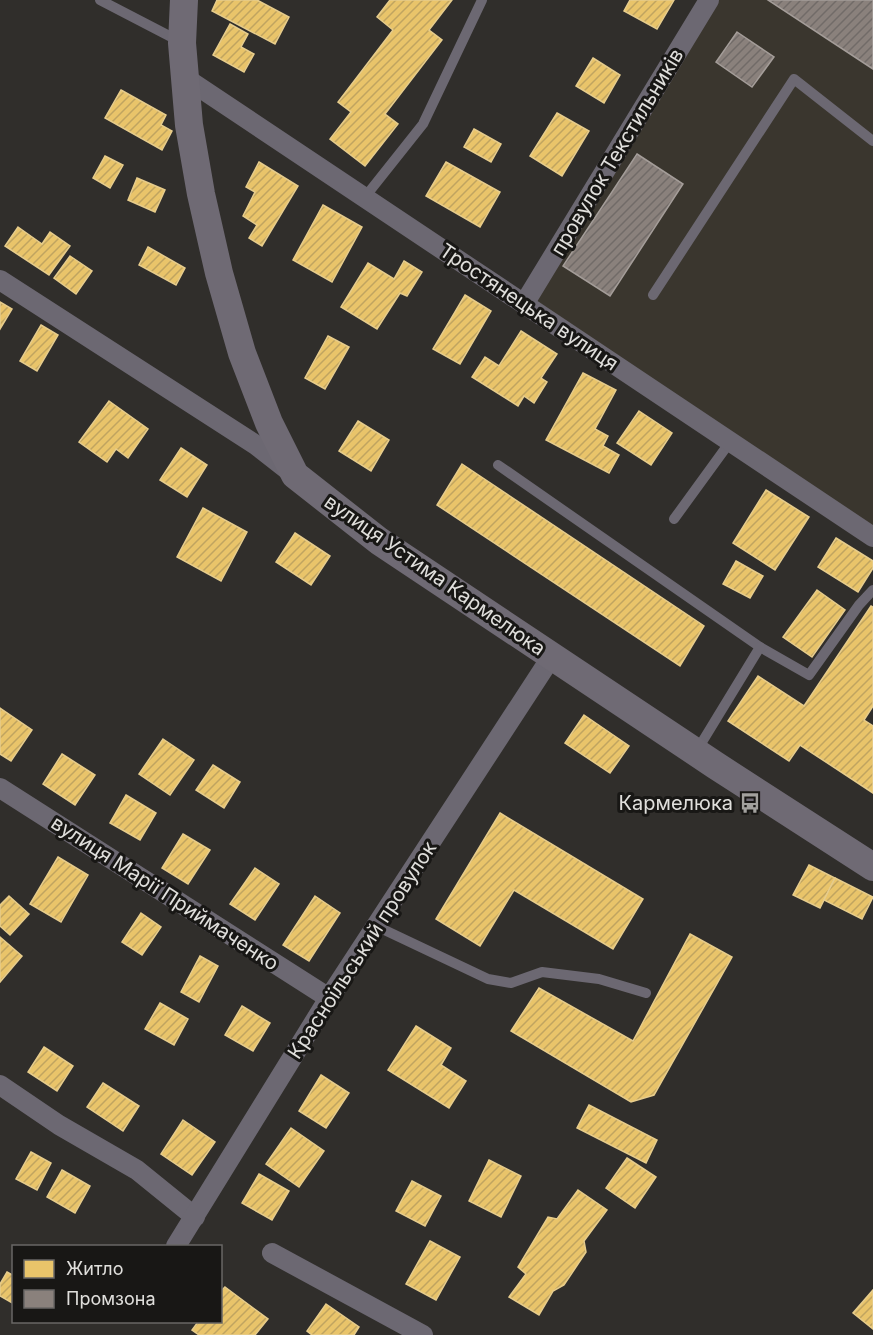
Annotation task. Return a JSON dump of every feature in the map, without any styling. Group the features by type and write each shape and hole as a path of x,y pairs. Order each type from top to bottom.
{"main road":[{"path":"184,0 182,43 189,125 201,194 219,273 242,353 270,423 295,475"},
{"name":"вулиця Устима Кармелюка","path":"295,475 379,541 695,752 873,867"}],"street":[{"name":"провулок Текстильників","path":"524,304 709,0"},
{"name":"Тростянецька вулиця","path":"184,77 873,537"},
{"name":"вулиця Устима Кармелюка","path":"0,280 256,445 295,475"},
{"name":"Красноїльський провулок","path":"177,1245 329,998 552,656"},
{"name":"вулиця Марії Приймаченко","path":"0,788 329,998"},
{"path":"0,1085 60,1125 137,1170 195,1217"},
{"path":"272,1253 423,1335"}],"lane":[{"path":"100,0 182,43"},
{"path":"365,197 423,124 483,0"},
{"path":"653,295 794,79 873,141"},
{"path":"674,519 730,442"},
{"path":"498,465 760,647 809,675 859,605 873,590"},
{"path":"695,752 760,647"},
{"path":"376,926 488,979 511,982 542,972 599,979 646,993"}],"shaded area":[{"path":"711,0 873,0 873,535 524,307"}],"building: Житло":[{"path":"217,0 257,0 289,17 275,44 212,11"},
{"path":"390,0 452,0 429,30 442,40 385,114 398,124 365,166 330,139 351,112 338,102 393,30 377,17"},
{"path":"630,0 674,0 657,29 624,11"},
{"path":"230,24 248,34 241,47 254,54 244,72 213,55"},
{"path":"593,58 620,75 604,103 576,86"},
{"path":"121,90 166,115 161,125 172,131 162,150 105,118"},
{"path":"557,113 589,131 562,176 530,156"},
{"path":"474,129 501,144 491,162 464,147"},
{"path":"105,156 123,165 110,188 93,178"},
{"path":"259,162 298,186 262,246 249,238 257,225 243,216 255,192 246,187"},
{"path":"446,162 500,192 480,227 426,196"},
{"path":"137,178 165,190 155,212 128,200"},
{"path":"323,205 362,227 332,282 293,260"},
{"path":"18,227 42,244 50,232 70,246 49,275 5,246"},
{"path":"148,247 185,268 176,285 139,265"},
{"path":"70,256 92,271 76,294 54,278"},
{"path":"404,261 422,272 407,296 400,293 377,329 341,307 368,263 394,279"},
{"path":"465,295 491,311 460,364 433,349"},
{"path":"0,302 12,309 0,329"},
{"path":"41,325 58,335 37,371 20,361"},
{"path":"521,331 557,354 541,378 547,382 534,403 524,396 518,406 472,377 485,357 499,366"},
{"path":"328,336 349,347 325,389 305,378"},
{"path":"583,373 616,390 595,429 608,436 603,446 619,455 609,473 546,440"},
{"path":"109,401 148,429 128,458 116,449 107,462 79,442"},
{"path":"639,411 672,433 651,465 617,443"},
{"path":"358,421 389,440 371,471 339,451"},
{"path":"181,448 207,465 187,497 160,480"},
{"path":"462,464 704,626 680,666 437,505"},
{"path":"766,490 809,517 775,570 733,543"},
{"path":"203,508 247,532 221,581 177,557"},
{"path":"295,533 330,556 311,585 276,562"},
{"path":"836,538 873,561 873,568 858,592 818,567"},
{"path":"736,561 763,576 750,598 723,584"},
{"path":"817,590 845,610 812,657 783,637"},
{"path":"871,606 873,607 873,706 864,720 873,726 873,793 800,745 789,761 728,721 758,676 804,706"},
{"path":"0,708 32,730 11,761 0,754"},
{"path":"584,715 629,746 610,773 565,743"},
{"path":"163,739 194,760 170,795 139,774"},
{"path":"62,754 95,775 75,805 43,784"},
{"path":"213,765 240,782 224,808 196,790"},
{"path":"126,795 156,813 140,840 110,823"},
{"path":"500,813 643,899 613,949 514,890 480,946 436,919"},
{"path":"183,834 210,850 188,884 162,868"},
{"path":"58,857 88,875 61,922 30,904"},
{"path":"809,865 835,878 820,908 793,895"},
{"path":"255,868 279,884 255,920 230,904"},
{"path":"835,878 873,897 862,919 824,900"},
{"path":"9,896 29,914 10,935 0,926 0,905"},
{"path":"315,896 340,913 309,961 283,945"},
{"path":"141,913 161,927 142,955 122,942"},
{"path":"690,934 732,957 654,1095 631,1102 511,1031 539,988 633,1041"},
{"path":"0,937 22,956 0,982"},
{"path":"200,956 218,966 199,1002 181,992"},
{"path":"160,1003 188,1019 174,1045 145,1029"},
{"path":"242,1006 270,1023 253,1051 225,1035"},
{"path":"416,1026 451,1048 441,1065 466,1081 449,1108 388,1070"},
{"path":"44,1047 73,1066 57,1091 28,1072"},
{"path":"321,1075 349,1093 326,1128 299,1111"},
{"path":"103,1083 139,1106 123,1131 87,1107"},
{"path":"589,1105 657,1140 646,1163 577,1128"},
{"path":"183,1120 215,1142 192,1175 161,1154"},
{"path":"291,1128 324,1151 299,1187 266,1164"},
{"path":"31,1152 51,1163 37,1190 16,1179"},
{"path":"627,1158 656,1177 635,1208 606,1188"},
{"path":"489,1160 521,1176 501,1217 469,1201"},
{"path":"62,1170 90,1186 75,1213 47,1197"},
{"path":"259,1174 289,1191 272,1220 242,1203"},
{"path":"412,1181 441,1196 425,1226 396,1211"},
{"path":"578,1190 607,1210 584,1241 586,1252 564,1285 553,1291 539,1315 509,1297 526,1274 518,1267 548,1217 557,1219"},
{"path":"430,1241 460,1257 436,1300 406,1284"},
{"path":"7,1272 12,1275 12,1303 0,1296 0,1284"},
{"path":"225,1287 268,1319 255,1335 199,1335 192,1330 197,1323 222,1323 222,1290"},
{"path":"873,1290 873,1329 853,1313"},
{"path":"326,1304 359,1327 354,1335 312,1335 307,1331"}],"building: Промзона":[{"path":"768,0 873,0 873,69"},
{"path":"737,32 774,57 752,87 716,62"},
{"path":"637,154 683,184 610,296 563,266"}],"place":[{"name":"Кармелюка","path":"750,803"}]}
